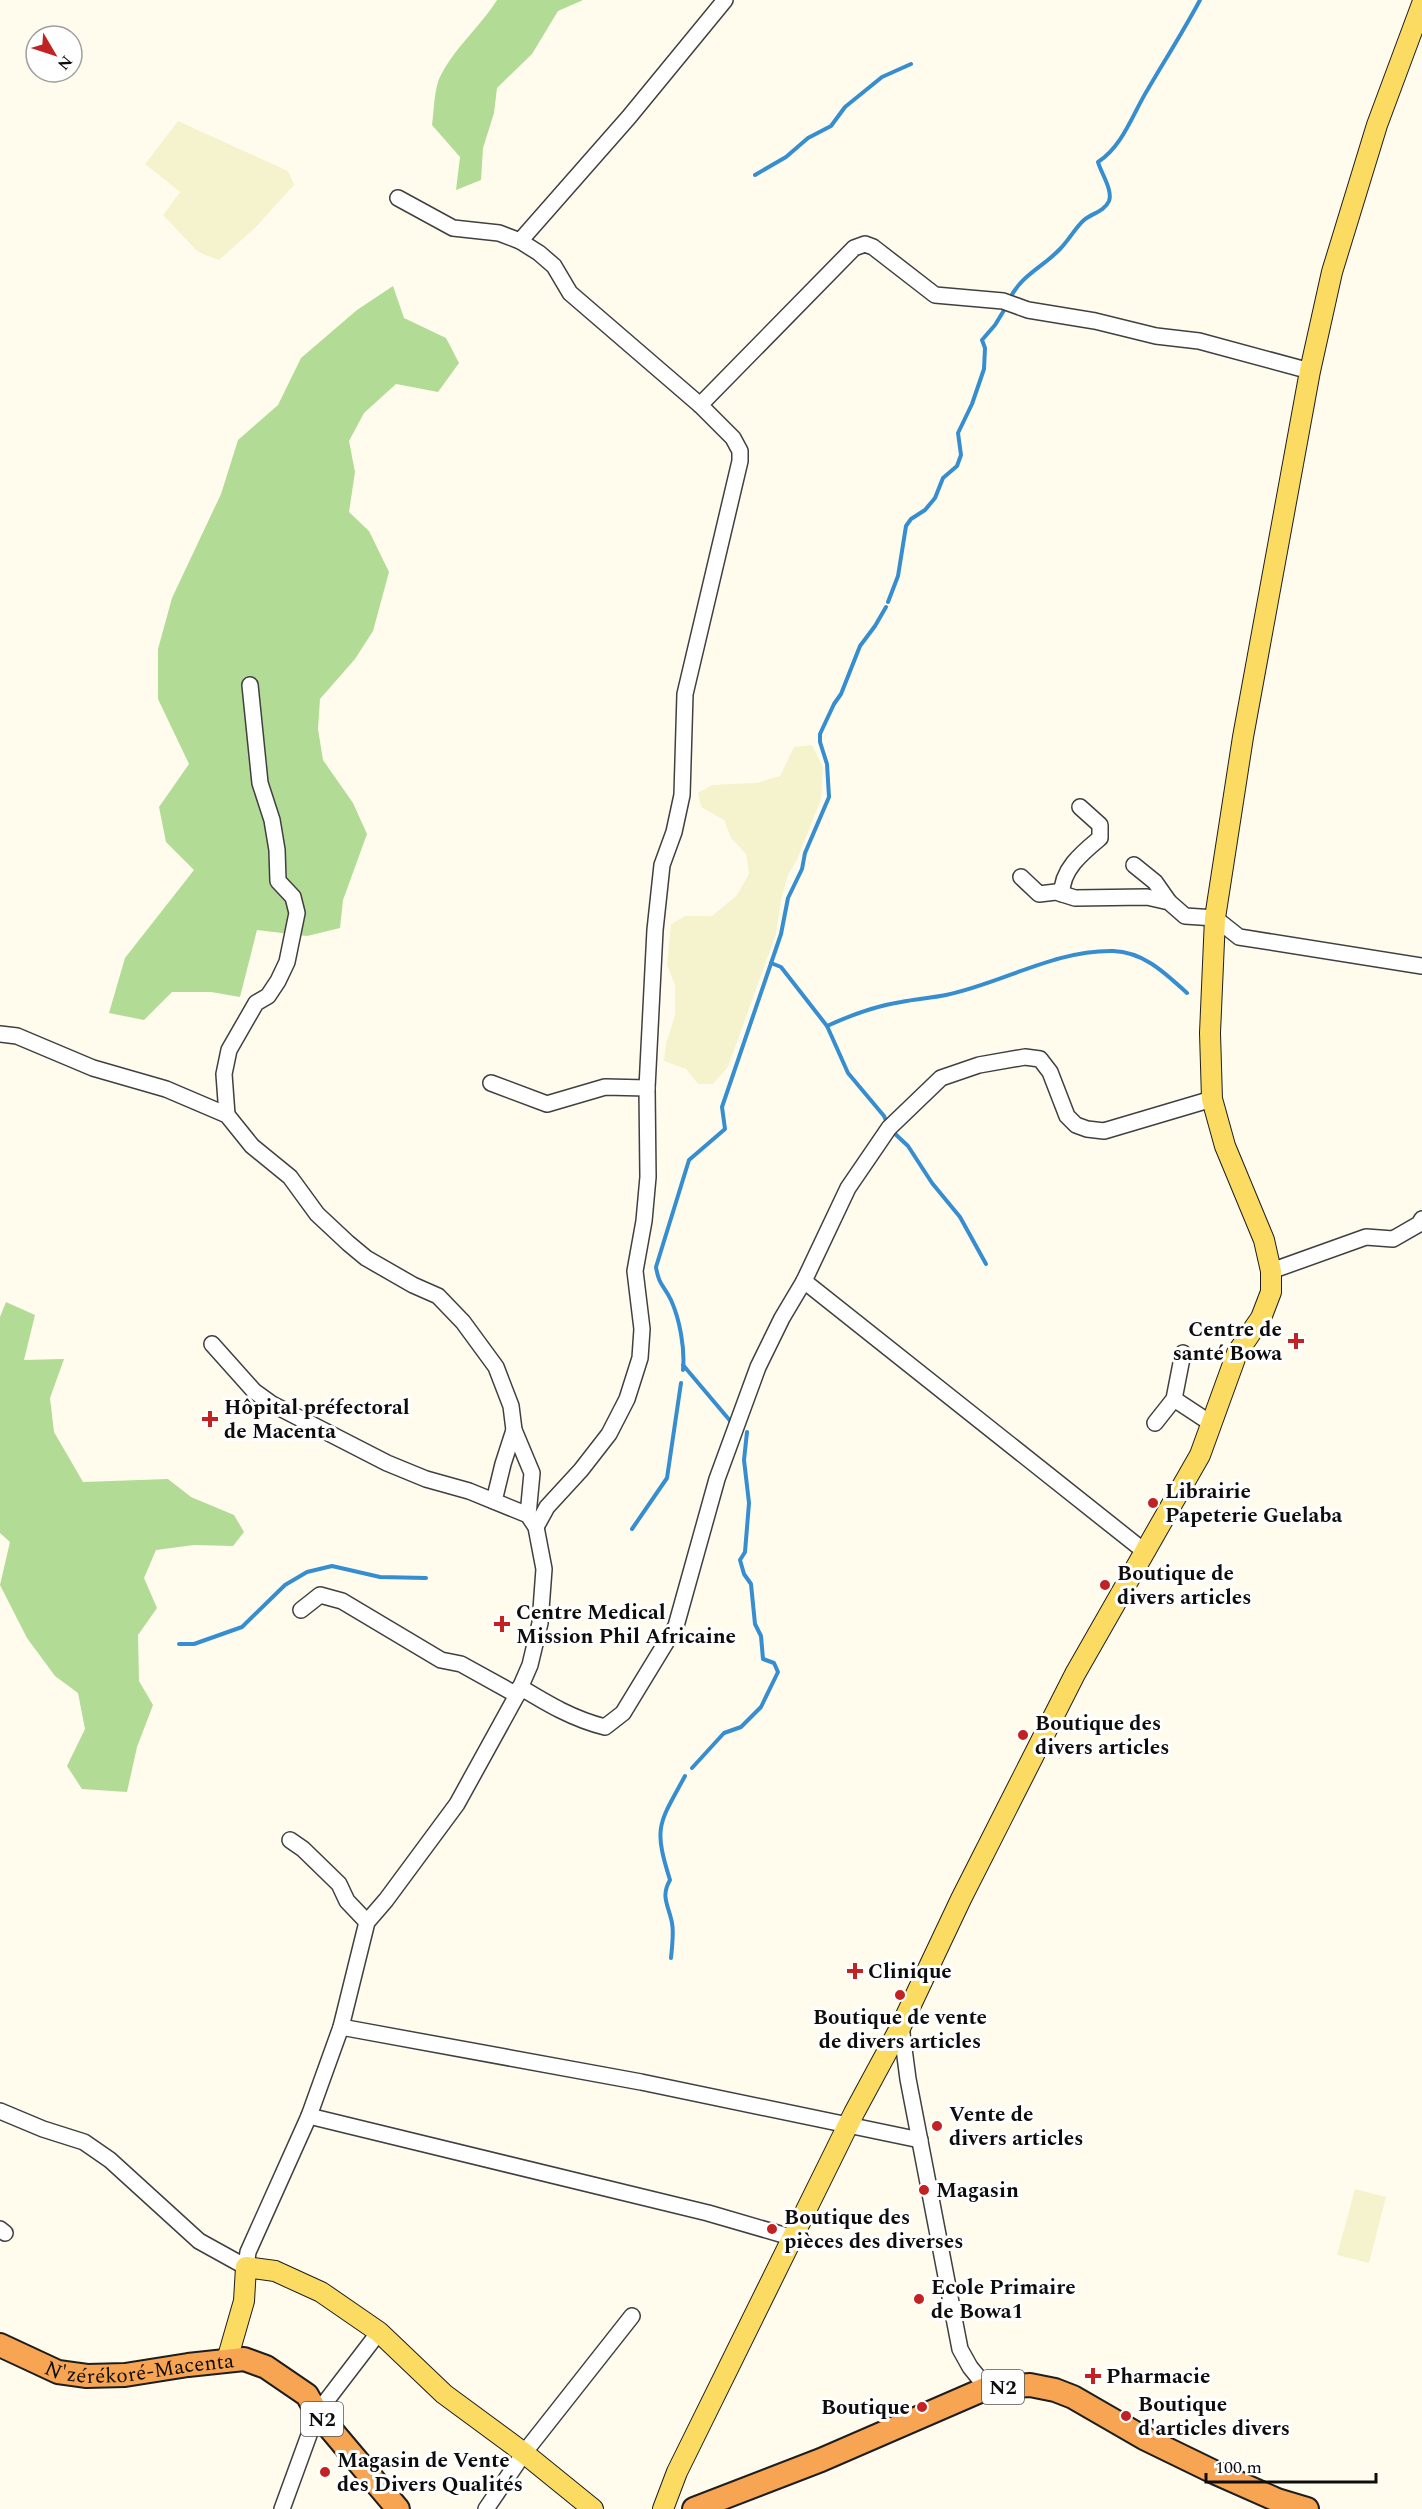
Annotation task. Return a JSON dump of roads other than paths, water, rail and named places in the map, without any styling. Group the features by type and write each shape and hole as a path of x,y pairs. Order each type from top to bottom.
{"highway":[{"name":"N'zérékoré-Macenta","path":"0,2345 57,2372 87,2376 125,2375 244,2359 266,2367 307,2395 317,2413 398,2509"},
{"name":"N2","path":"694,2509 821,2460 987,2388 1030,2385 1074,2397 1144,2438 1277,2505 1307,2509"}],"main road":[{"path":"663,2509 677,2472 849,2125 902,2026 961,1899 1075,1674 1200,1455 1237,1353 1261,1318 1271,1292 1271,1271 1264,1240 1225,1146 1212,1099 1210,1033 1215,918 1243,737 1310,372 1341,239 1377,125 1422,4"},
{"path":"227,2360 244,2301 246,2267 275,2271 321,2292 379,2332 444,2394 524,2452 593,2509"}],"street":[{"path":"520,241 629,117 725,0"},
{"path":"398,198 453,228 500,233 520,241 539,253 554,266 570,293 700,405 733,438 740,451 740,461 685,694 682,795 674,832 662,865 655,930 647,1088 648,1177 644,1221 635,1271 642,1329 640,1358 627,1399 609,1434 581,1470 532,1521"},
{"path":"700,405 854,248 865,244 873,247 935,295 1008,303 1029,310 1095,321 1156,336 1199,341 1310,372"},
{"path":"228,1115 224,1074 229,1050 256,1003 268,996 278,981 287,962 297,913 293,897 278,880 276,840 260,783 250,685"},
{"path":"1062,894 1062,881 1068,872 1085,850 1100,838 1100,825 1080,807"},
{"path":"1134,865 1155,882 1169,903 1185,916 1215,918 1239,937 1422,966"},
{"path":"1021,877 1039,894 1056,892 1075,898 1146,897 1169,903"},
{"path":"0,1034 17,1036 93,1068 166,1089 228,1115 252,1146 290,1177 317,1214 348,1243 413,1285 438,1296 463,1322 496,1367 511,1406 514,1430 532,1473 532,1521 543,1569 541,1611 530,1665 519,1691 457,1804 367,1922 341,2027 309,2116 248,2253 246,2267 199,2241 110,2160 84,2142 43,2129 0,2111"},
{"path":"301,1610 320,1595 333,1598 441,1660 461,1664 555,1709 605,1727 623,1713 676,1626 717,1479 771,1338 804,1281 848,1188 889,1128 941,1078 980,1065 1025,1057 1040,1059 1050,1072 1067,1116 1076,1125 1104,1131 1212,1099"},
{"path":"491,1083 547,1104 605,1087 647,1088"},
{"path":"1271,1271 1366,1237 1393,1239 1419,1224 1422,1219"},
{"path":"804,1281 1144,1551"},
{"path":"212,1344 254,1391 272,1404 387,1463 426,1479 494,1501 532,1521"},
{"path":"1155,1423 1174,1399 1183,1353"},
{"path":"1174,1399 1212,1424"},
{"path":"494,1501 514,1430"},
{"path":"290,1840 303,1849 339,1884 347,1901 367,1922"},
{"path":"902,2026 908,2079 960,2349 970,2367 987,2388"},
{"path":"341,2027 641,2082 920,2140"},
{"path":"309,2116 708,2213 794,2238"},
{"path":"486,2509 524,2452 632,2316"},
{"path":"282,2509 317,2413 379,2332"}],"waterway":[{"path":"1009,300 1020,284 1053,256 1084,220 1107,205 1109,192 1098,162 1121,138 1200,0"},
{"path":"755,175 786,157 808,138 831,126 845,107 882,77 911,64"},
{"path":"888,602 898,576 906,526 911,519 925,510 935,498 943,478 957,466 961,455 958,433 972,404 984,369 985,348 982,340 1006,307"},
{"path":"683,1370 682,1344 677,1316 660,1282 656,1267 689,1160 725,1129 722,1107 781,934 788,898 802,869 805,853 829,797 827,764 820,742 820,734 841,694 860,646 886,607"},
{"path":"827,1026 872,1008 967,990 1049,961 1091,952 1113,951 1135,955 1171,978 1187,993"},
{"path":"771,963 781,967 827,1026 848,1073 884,1116 888,1125"},
{"path":"892,1131 908,1146 932,1183 960,1217 986,1264"},
{"path":"683,1365 732,1423"},
{"path":"632,1529 667,1478 681,1383"},
{"path":"692,1768 724,1733 741,1727 761,1707 778,1672 774,1663 763,1659 761,1636 755,1624 751,1584 744,1574 740,1560 745,1552 749,1503 744,1460 747,1432"},
{"path":"179,1644 194,1644 242,1627 285,1585 307,1572 332,1566 380,1577 426,1578"},
{"path":"671,1958 673,1927 665,1897 670,1880 660,1836 664,1816 685,1776"}],"place":[{"name":"Centre de santé Bowa","path":"1296,1341"},
{"name":"Hôpital préfectoral de Macenta","path":"210,1419"},
{"name":"Librairie Papeterie Guelaba","path":"1153,1503"},
{"name":"Boutique de divers articles","path":"1105,1585"},
{"name":"Centre Medical Mission Phil Africaine","path":"502,1624"},
{"name":"Boutique des divers articles","path":"1023,1735"},
{"name":"Clinique","path":"855,1971"},
{"name":"Boutique de vente de divers articles","path":"900,1995"},
{"name":"Vente de divers articles","path":"937,2126"},
{"name":"Magasin","path":"924,2190"},
{"name":"Boutique des pièces des diverses","path":"772,2229"},
{"name":"Ecole Primaire de Bowa1","path":"919,2299"},
{"name":"Pharmacie","path":"1093,2376"},
{"name":"Boutique","path":"922,2407"},
{"name":"Boutique d'articles divers","path":"1126,2416"},
{"name":"Magasin de Vente des Divers Qualités","path":"325,2472"}]}
